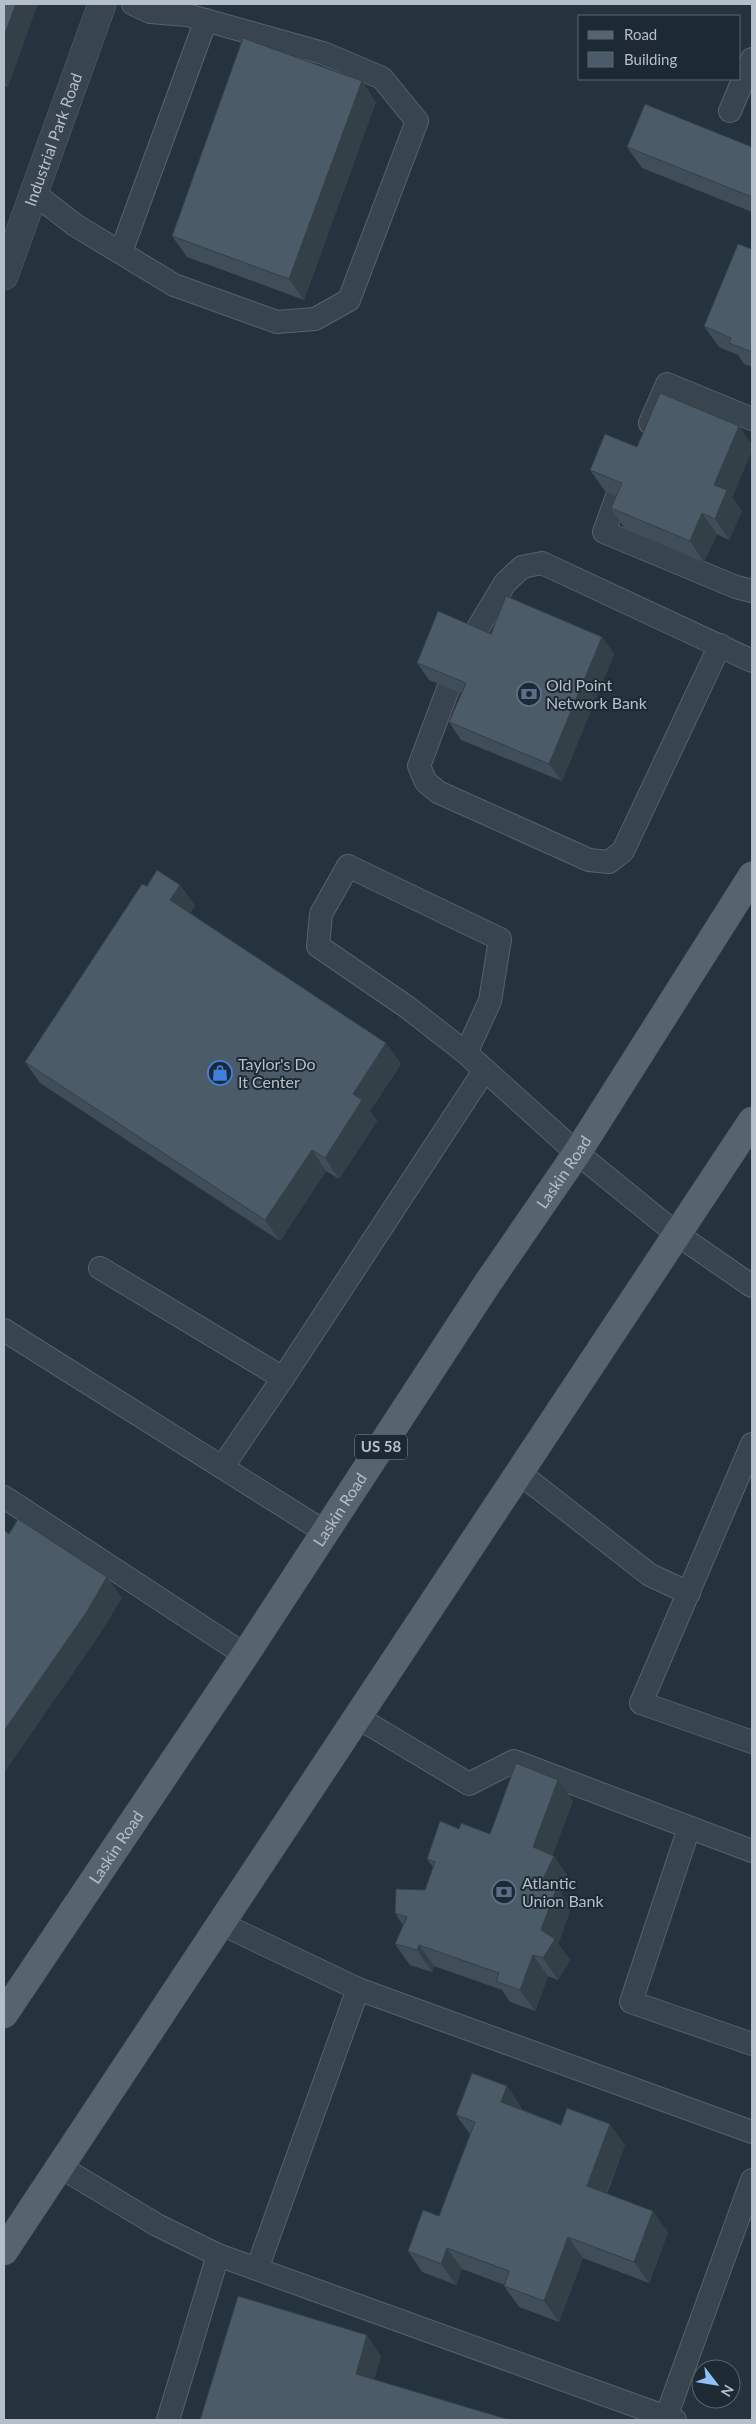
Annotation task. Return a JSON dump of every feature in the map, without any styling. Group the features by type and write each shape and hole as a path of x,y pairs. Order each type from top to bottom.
{"main road":[{"name":"Laskin Road","path":"4,2014 245,1655 486,1284 577,1153 752,876"},
{"path":"4,2251 518,1472 678,1235 752,1120"}],"street":[{"name":"Industrial Park Road","path":"4,276 102,4"}],"lane":[{"path":"35,194 75,224 174,285 277,322 315,319 349,300 417,121 382,78 323,53 187,15 150,12 132,4"},
{"path":"121,252 206,20"},
{"path":"730,111 752,59"},
{"path":"641,444 667,384 752,419"},
{"path":"617,496 604,532 736,587 752,591"},
{"path":"472,638 505,583 522,567 542,563 720,645 752,662"},
{"path":"448,688 419,766 426,782 438,792 589,860 609,862 623,852 720,645"},
{"path":"466,1053 490,1001 500,939 348,866 322,914 318,946 407,1006 466,1053 577,1153 678,1235 752,1286"},
{"path":"223,1466 283,1378 484,1071"},
{"path":"100,1268 283,1378"},
{"path":"4,1330 223,1466 325,1532"},
{"path":"752,1444 641,1703 752,1742"},
{"path":"518,1472 650,1574 688,1593"},
{"path":"4,1497 245,1655"},
{"path":"357,1716 469,1784 514,1761 752,1851"},
{"path":"689,1828 631,2002 752,2044"},
{"path":"220,1923 358,1989 752,2132"},
{"path":"257,2269 358,1989"},
{"path":"59,2166 157,2225 218,2255 669,2419 752,2180"},
{"path":"168,2420 218,2255"}],"building":[{"path":"4,4 16,4 4,36"},
{"path":"243,38 362,81 289,279 172,236"},
{"path":"645,104 752,147 752,197 627,147"},
{"path":"738,244 752,249 752,352 729,343 731,338 704,326"},
{"path":"660,393 739,426 714,485 727,490 715,519 702,513 690,541 611,508 622,483 590,470 605,434 637,447"},
{"name":"Old Point Network Bank","path":"506,596 602,637 549,764 449,722 466,683 417,663 438,611 491,634"},
{"name":"Taylor's Do It Center","path":"157,870 180,885 170,900 386,1043 353,1094 362,1100 325,1158 312,1150 265,1220 25,1062 142,884 147,886"},
{"path":"18,1519 107,1577 86,1613 4,1731 4,1530 9,1534"},
{"name":"Atlantic Union Bank","path":"516,1763 558,1780 533,1847 554,1856 542,1881 557,1887 541,1930 555,1939 543,1958 533,1955 520,1990 496,1981 499,1973 419,1945 417,1950 395,1944 407,1917 395,1913 396,1889 425,1890 435,1862 427,1859 440,1821 459,1829 461,1823 490,1834"},
{"path":"472,2073 507,2086 501,2102 561,2125 567,2108 610,2124 587,2186 653,2211 634,2262 568,2237 544,2301 504,2286 509,2271 447,2248 441,2264 408,2251 423,2210 439,2216 475,2122 456,2115"},
{"path":"238,2296 367,2335 356,2374 510,2420 200,2420"}],"place":[{"name":"Old Point Network Bank","path":"529,694"},
{"name":"Taylor's Do It Center","path":"220,1073"},
{"name":"Atlantic Union Bank","path":"504,1892"}]}
